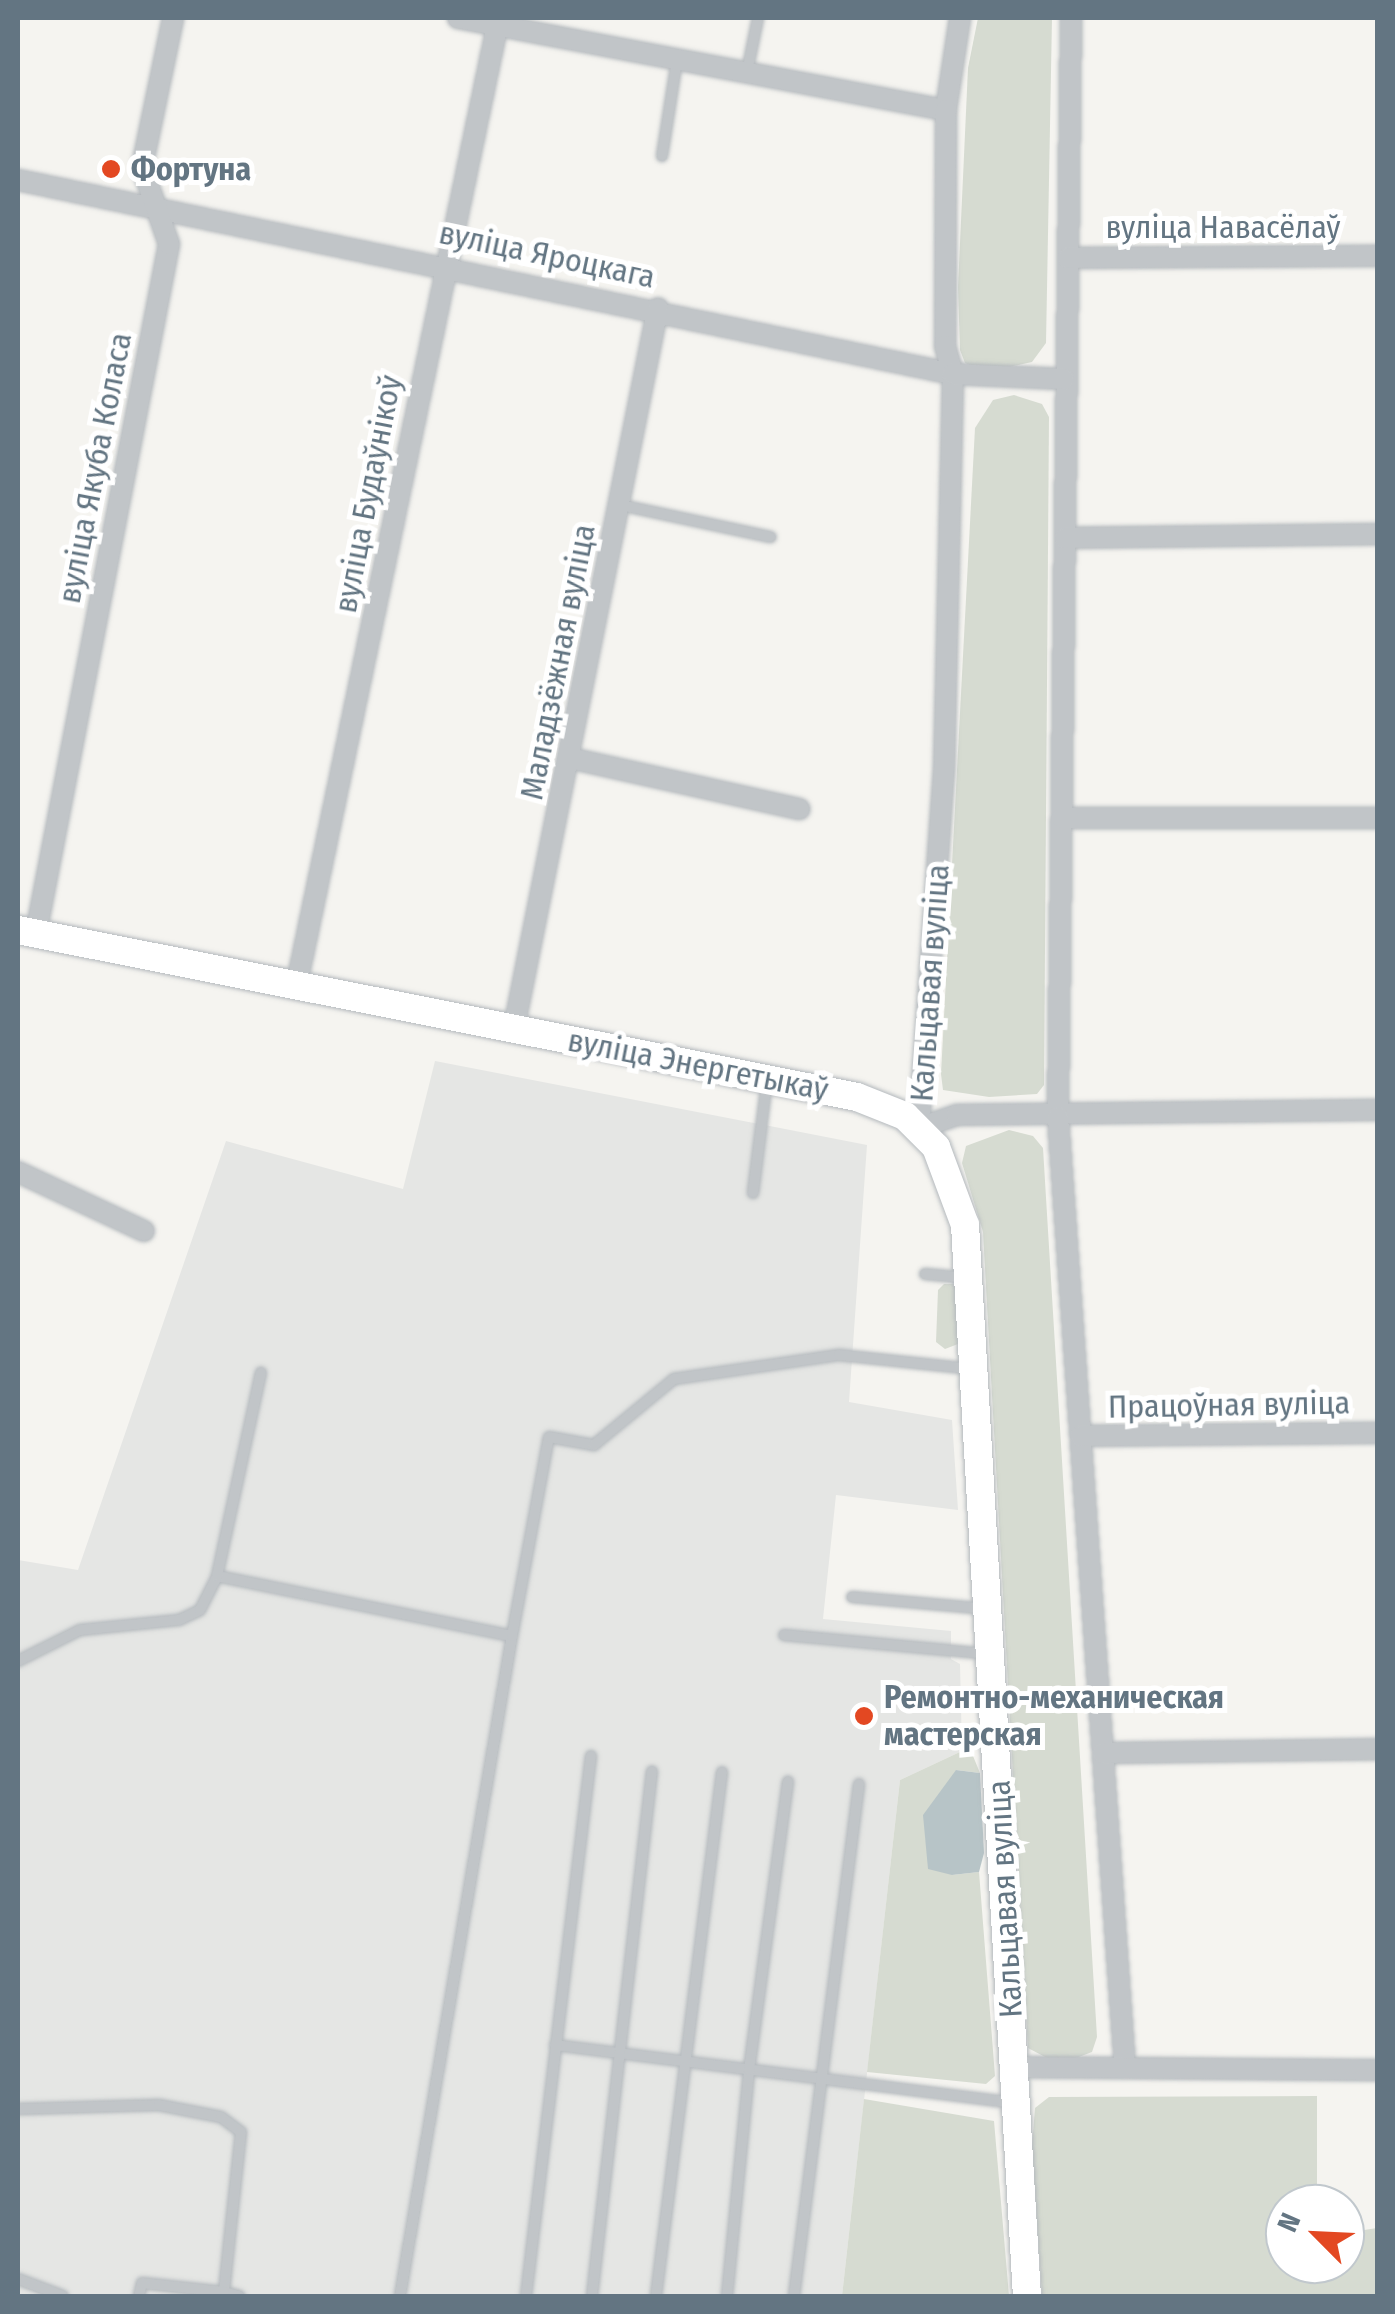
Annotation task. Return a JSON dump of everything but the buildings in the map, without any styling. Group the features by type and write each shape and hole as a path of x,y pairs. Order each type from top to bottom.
{"street":[{"name":"вуліца Якуба Коласа","path":"27,932 169,244 142,168 173,18"},
{"path":"458,18 499,22 747,74 946,110"},
{"name":"Кальцавая вуліца","path":"960,18 946,110 945,346 953,374 944,769 919,1128 936,1147 957,1194 968,1278 1027,2296"},
{"path":"1071,18 1058,1117 1126,2068"},
{"name":"вуліца Будаўнікоў","path":"297,982 445,264 499,22"},
{"name":"вуліца Яроцкага","path":"18,180 658,308 953,374 1064,378"},
{"name":"вуліца Навасёлаў","path":"1068,258 1378,256"},
{"name":"Маладзёжная вуліца","path":"514,1028 658,308"},
{"path":"1064,538 1378,534"},
{"path":"569,758 800,809"},
{"path":"1062,818 1378,818"},
{"name":"вуліца Энергетыкаў","path":"27,932 297,982 888,1105 919,1128"},
{"path":"919,1128 957,1115 1058,1117 1378,1110"},
{"path":"18,1172 144,1231"},
{"name":"Працоўная вуліца","path":"1081,1436 1378,1433"},
{"path":"1103,1753 1378,1749"},
{"path":"1015,2067 1378,2070"}],"lane":[{"path":"747,74 758,18"},
{"path":"662,156 677,59"},
{"path":"620,505 771,536"},
{"path":"754,1193 768,1079"},
{"path":"925,1274 968,1278"},
{"path":"400,2296 549,1437 594,1445 674,1379 839,1356 974,1369"},
{"path":"18,1662 80,1630 179,1620 200,1610 217,1576 261,1373"},
{"path":"217,1576 512,1636"},
{"path":"852,1598 988,1609"},
{"path":"784,1635 991,1654"},
{"path":"526,2296 591,1756"},
{"path":"592,2296 652,1772"},
{"path":"656,2296 682,2061 722,1772"},
{"path":"727,2296 749,2070 788,1782"},
{"path":"794,2296 859,1784"},
{"path":"555,2046 1017,2103"},
{"path":"18,2109 158,2105 221,2117 241,2132 224,2292"},
{"path":"18,2279 64,2296"},
{"path":"139,2296 142,2283 239,2296"}],"shaded area":[{"path":"978,18 1052,18 1046,343 1032,362 985,372 965,363 960,350 958,287 968,68"},
{"path":"1014,395 1042,404 1049,417 1044,1085 1037,1094 989,1097 943,1090 941,1074 975,428 993,400"},
{"path":"435,1061 867,1145 849,1402 952,1420 958,1510 836,1495 823,1619 951,1631 951,1659 960,1664 962,1751 900,1780 842,2296 18,2296 18,1560 78,1570 226,1141 403,1189"},
{"path":"1009,1130 1033,1136 1043,1148 1097,2037 1092,2052 1076,2058 1047,2058 1028,2048 983,1232 962,1163 966,1146"},
{"path":"944,1284 956,1284 958,1344 945,1349 936,1342 938,1290"},
{"path":"962,1751 973,1756 980,1773 956,1770 952,1875 979,1872 995,2076 986,2084 867,2072 900,1780"},
{"path":"956,1770 980,1773 984,1853 979,1872 952,1875 928,1869 923,1815"},
{"path":"1317,2096 1317,2184 1265,2184 1265,2284 1365,2284 1365,2230 1377,2228 1377,2296 1042,2296 1032,2146 1035,2108 1049,2097"},
{"path":"864,2099 994,2121 1009,2296 842,2296"}],"place":[{"name":"Фортуна","path":"111,169"},
{"name":"Ремонтно-механическая мастерская","path":"864,1716"}]}
